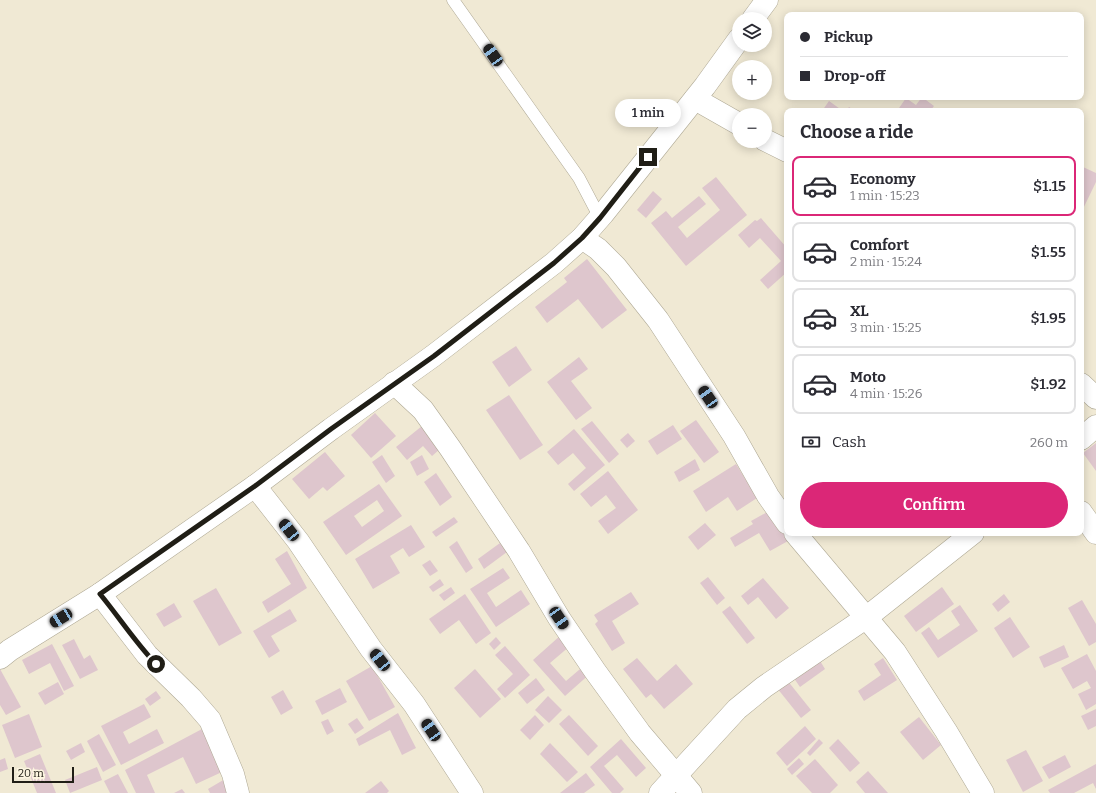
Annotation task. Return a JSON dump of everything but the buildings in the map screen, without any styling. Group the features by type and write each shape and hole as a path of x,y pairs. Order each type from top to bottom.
{"street":[{"path":"758,12 767,0"},
{"path":"0,658 10,650 100,594 255,486 394,383 434,356 554,263 582,238 600,218 695,99 732,49"},
{"path":"695,99 732,120"},
{"path":"772,143 784,149"},
{"path":"582,238 598,249 616,267 658,320 734,436 768,496 784,520"},
{"path":"394,383 422,410 450,448 515,545 559,618 595,671 640,733 691,793"},
{"path":"1084,387 1096,398"},
{"path":"1084,436 1096,426"},
{"path":"255,486 298,541 371,650 414,704 472,793"},
{"path":"1084,516 1096,533"},
{"path":"798,536 895,652 984,793"},
{"path":"660,793 715,731 737,709 764,687 867,617 969,536"},
{"path":"100,594 144,651 210,720 233,774 238,793"}],"lane":[{"path":"453,0 579,178 600,218"}],"route":[{"path":"156,664 141,648 100,594 255,486 331,429 434,356 554,263 582,238 600,218 648,157"}]}
